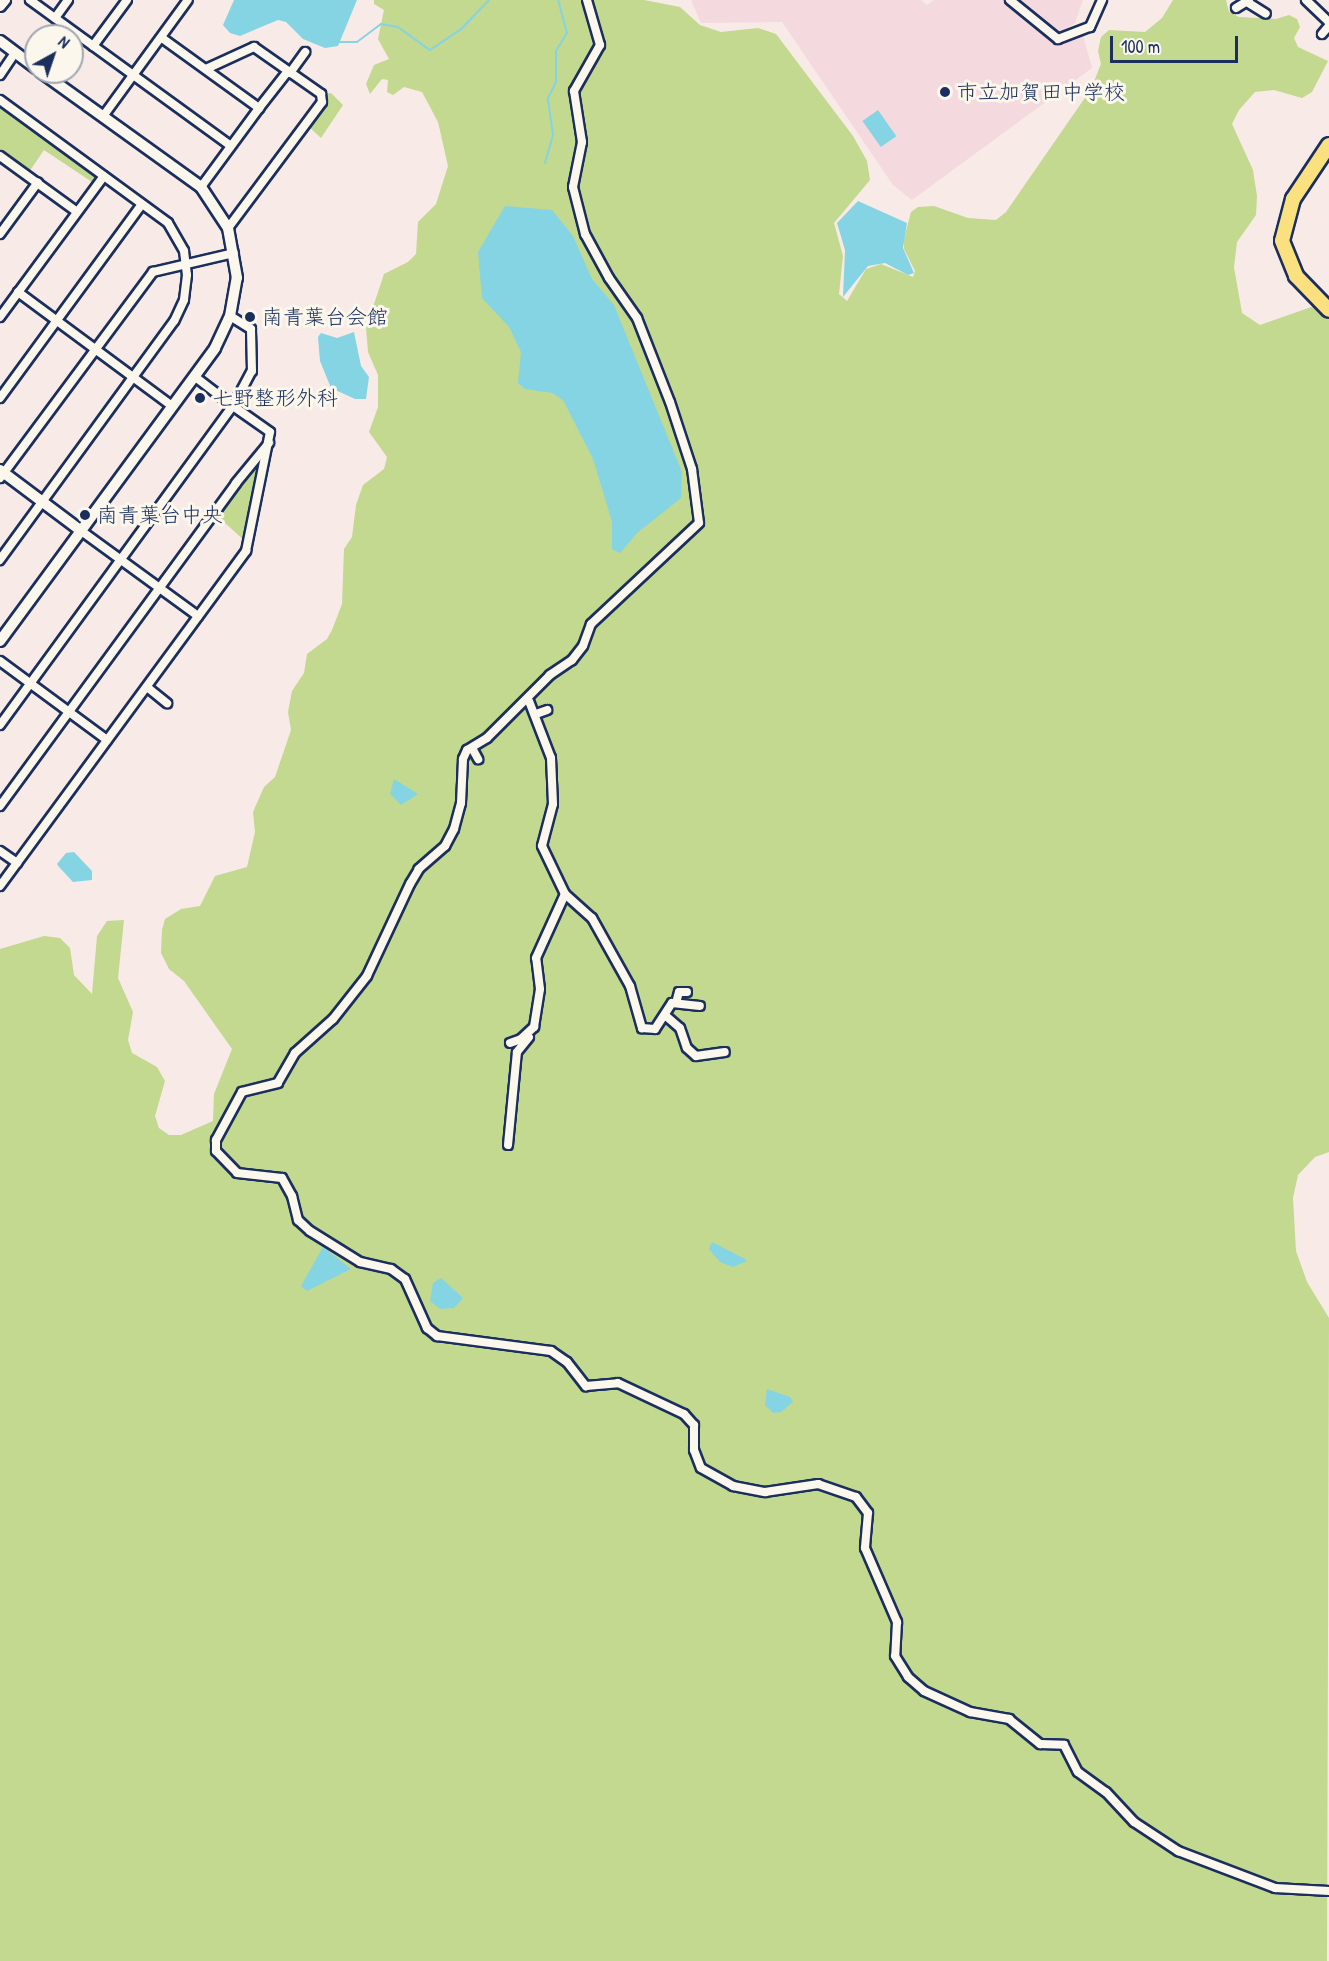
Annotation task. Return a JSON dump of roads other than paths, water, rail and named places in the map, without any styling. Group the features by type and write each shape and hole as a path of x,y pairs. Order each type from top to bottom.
{"highway":[{"path":"1329,145 1293,199 1282,241 1295,274 1329,310"}],"street":[{"path":"0,6 4,0"},
{"path":"30,0 231,146"},
{"path":"55,18 68,0"},
{"path":"93,46 127,0"},
{"path":"104,115 188,0"},
{"path":"587,0 600,45 574,92 582,142 573,187 585,234 609,278 637,318 655,362 692,469 700,513 699,523 691,534 591,624 583,646 572,660 550,675 529,700 472,748 463,759 461,803 454,829 445,846 419,869 410,884 373,967 333,1019 295,1053 278,1083 242,1092 216,1140 222,1160 237,1173 282,1178 292,1196 298,1220 360,1262 391,1269 405,1279 427,1328 437,1336 551,1351 567,1362 586,1386 618,1383 684,1414 694,1425 694,1450 701,1468 734,1486 765,1492 818,1484 856,1497 868,1513 864,1540 867,1556 897,1622 895,1656 908,1677 924,1691 970,1712 1009,1719 1040,1744 1064,1745 1078,1772 1106,1792 1134,1822 1178,1851 1275,1888 1329,1891"},
{"path":"1010,0 1058,39 1090,27 1102,0"},
{"path":"1306,0 1329,24 1322,34"},
{"path":"1236,8 1248,1 1266,14"},
{"path":"162,38 259,108"},
{"path":"0,41 24,59"},
{"path":"206,69 254,47 321,94 322,102 228,228"},
{"path":"201,187 259,108 305,52"},
{"path":"0,75 15,53"},
{"path":"0,641 222,336 230,315 237,278 228,228 201,187 59,84"},
{"path":"0,100 142,204 177,234 187,263 186,290 179,315 0,560"},
{"path":"0,156 77,212"},
{"path":"0,317 104,176"},
{"path":"0,234 38,183"},
{"path":"0,398 142,204"},
{"path":"198,616 1,473 153,272 234,253"},
{"path":"18,292 172,406"},
{"path":"0,725 234,405 252,371 251,329 230,315"},
{"path":"0,886 246,551 270,442 267,428 195,376"},
{"path":"0,806 236,483 270,442"},
{"path":"0,661 108,740"},
{"path":"147,687 167,703"},
{"path":"529,700 552,758 554,804 542,846 565,894 592,918 630,986 642,1028 655,1029 667,1015 672,1003 700,1006"},
{"path":"536,714 547,710"},
{"path":"472,748 478,759"},
{"path":"0,850 17,863"},
{"path":"508,1145 517,1052 534,1027 540,989 536,958 565,894"},
{"path":"676,1003 679,992 687,992"},
{"path":"667,1015 678,1022"},
{"path":"667,1015 680,1028 687,1048 696,1056 726,1052"},
{"path":"510,1043 521,1040 534,1027"}],"water":[{"path":"234,0 357,0 338,46 325,48 303,39 286,22 278,20 240,36 230,33 223,25"},
{"path":"878,110 896,136 881,147 862,121"},
{"path":"858,201 907,223 903,248 914,273 908,275 885,263 868,266 843,297 845,250 837,223"},
{"path":"505,206 552,210 573,236 592,279 614,305 682,472 681,498 637,533 620,553 612,549 612,522 593,459 563,400 552,393 525,389 518,383 521,352 509,327 482,298 478,252"},
{"path":"354,332 361,366 369,377 366,399 355,399 331,388 320,361 318,337 321,333 337,338"},
{"path":"394,779 418,794 401,805 390,794"},
{"path":"74,852 92,871 92,880 73,882 57,864 66,853"},
{"path":"712,1242 747,1261 733,1267 720,1262 709,1249"},
{"path":"323,1247 351,1269 307,1291 301,1286"},
{"path":"441,1278 463,1298 454,1308 440,1309 430,1301 433,1283"},
{"path":"767,1389 790,1397 793,1402 781,1412 773,1413 765,1405"}],"waterway":[{"path":"337,42 357,42 381,24 398,27 430,50 461,29 489,0"},
{"path":"545,163 553,135 548,98 556,82 556,51 567,33 558,0"}],"place":[{"name":"市立加賀田中学校","path":"945,92"},
{"name":"南青葉台会館","path":"250,317"},
{"name":"七野整形外科","path":"200,398"},
{"name":"南青葉台中央","path":"85,515"}]}
